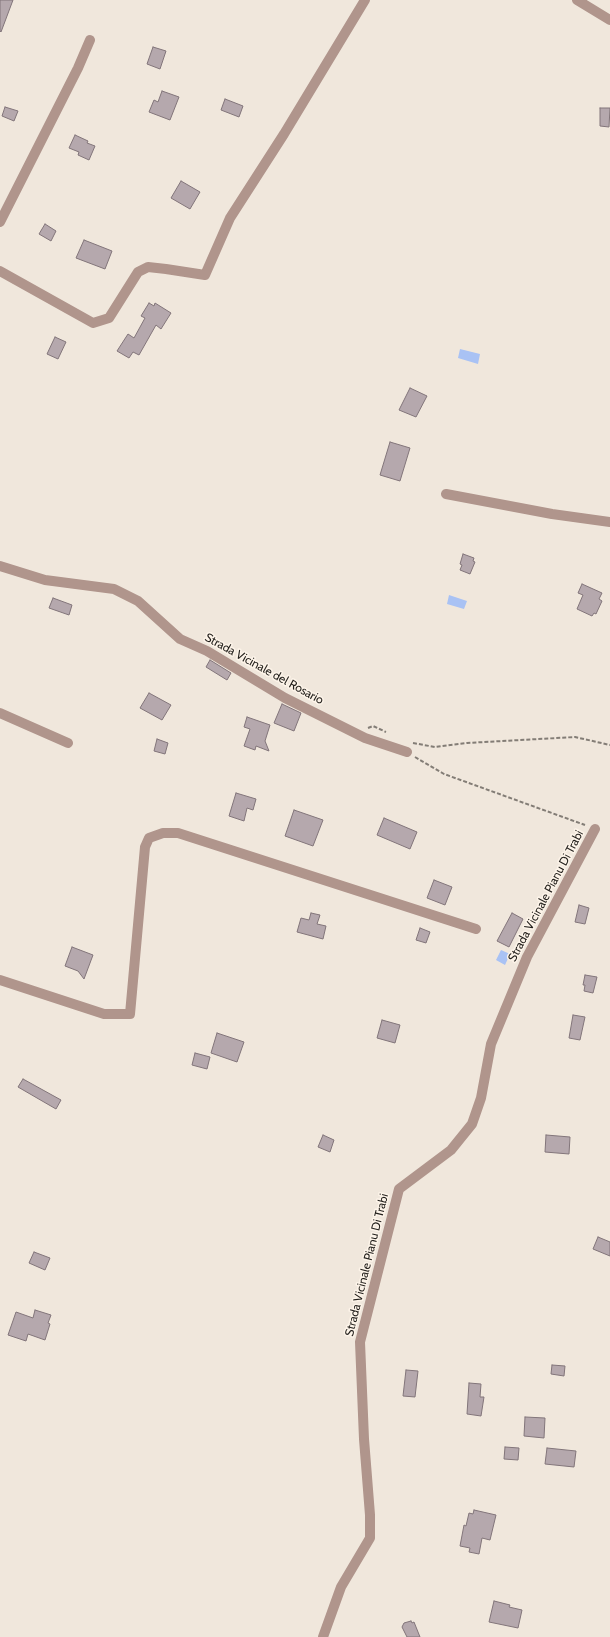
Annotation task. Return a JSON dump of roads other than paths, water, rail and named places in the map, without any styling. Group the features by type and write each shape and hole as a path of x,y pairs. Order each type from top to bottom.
{"street":[{"path":"0,271 93,323 109,318 138,272 148,267 166,268 205,275 230,218 284,134 365,0"},
{"path":"577,0 610,20"},
{"path":"0,222 76,74 90,40"},
{"path":"446,494 552,514 610,522"},
{"name":"Strada Vicinale del Rosario","path":"0,566 45,580 114,588 138,601 180,639 207,651 285,698 365,738 407,752"},
{"path":"0,713 68,743"},
{"name":"Strada Vicinale Pianu Di Trabi","path":"323,1637 341,1587 370,1538 360,1342 399,1189 452,1150 472,1124 481,1098 491,1044 526,957 595,829"},
{"path":"0,980 104,1014 130,1014 145,847 149,838 163,833 178,833 476,929"}],"water":[{"path":"460,349 480,354 478,364 458,358"},
{"path":"449,595 467,601 464,609 447,604"},
{"path":"501,950 510,954 505,965 496,960"}]}
